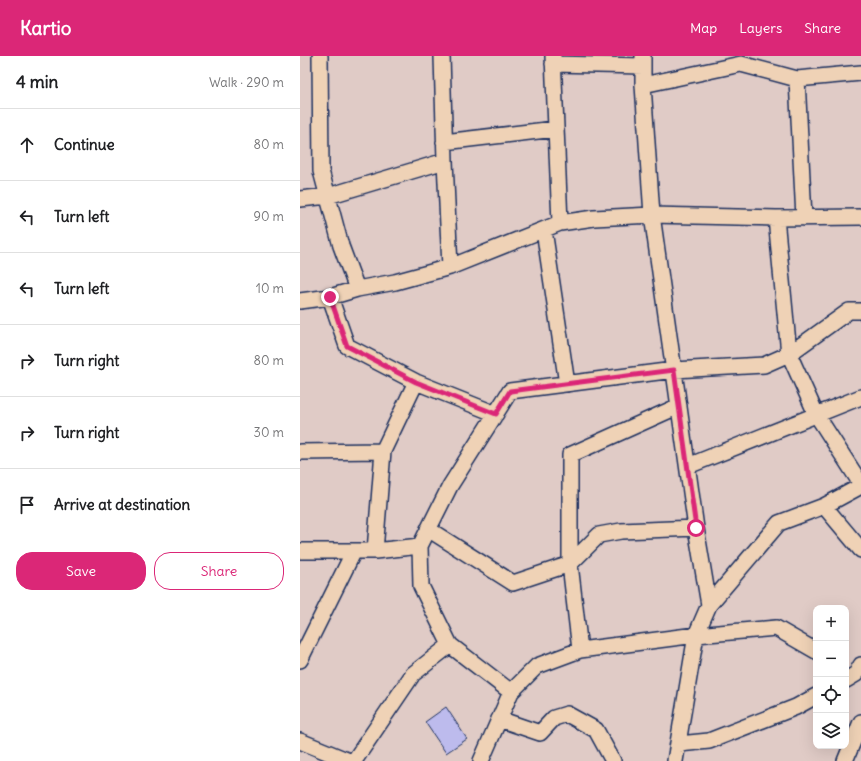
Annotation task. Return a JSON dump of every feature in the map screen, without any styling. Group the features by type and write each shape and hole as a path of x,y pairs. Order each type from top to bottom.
{"street":[{"path":"320,56 321,171 341,246 357,289"},
{"path":"442,56 444,161 450,268"},
{"path":"560,223 553,60 643,61 643,85 652,215 696,528 709,605"},
{"path":"643,85 741,64 797,79 861,73"},
{"path":"797,79 804,218"},
{"path":"444,142 555,129"},
{"path":"300,199 328,196 444,161"},
{"path":"300,300 330,297 357,289 394,282 450,268 560,223 594,218 652,215 776,218 861,217"},
{"path":"675,761 696,635 709,605 779,523 824,506 861,485 816,414 789,354 776,218"},
{"path":"544,230 567,384"},
{"path":"330,297 347,346 416,382 496,414"},
{"path":"511,692 450,645 421,586 420,546 450,486 510,391 674,370 764,365 789,354 849,311 861,311"},
{"path":"375,552 383,451 416,382"},
{"path":"688,466 861,397"},
{"path":"580,650 570,564 570,455 679,406"},
{"path":"300,452 383,451"},
{"path":"824,506 861,550"},
{"path":"428,529 513,583 570,564 599,535 621,531 696,528"},
{"path":"300,551 375,552 420,546"},
{"path":"300,660 354,552"},
{"path":"481,761 511,692 538,666 580,650 696,635 776,628 813,649"},
{"path":"354,761 413,674 450,645"},
{"path":"679,744 709,741 796,707 813,698"},
{"path":"500,719 540,733 554,718 567,714 596,730 613,761"},
{"path":"845,761 861,722"},
{"path":"300,741 349,761"}],"building":[{"path":"446,707 467,739 446,753 425,722"}],"route":[{"path":"330,297 347,346 416,382 496,414 510,391 674,370 696,528"}]}
